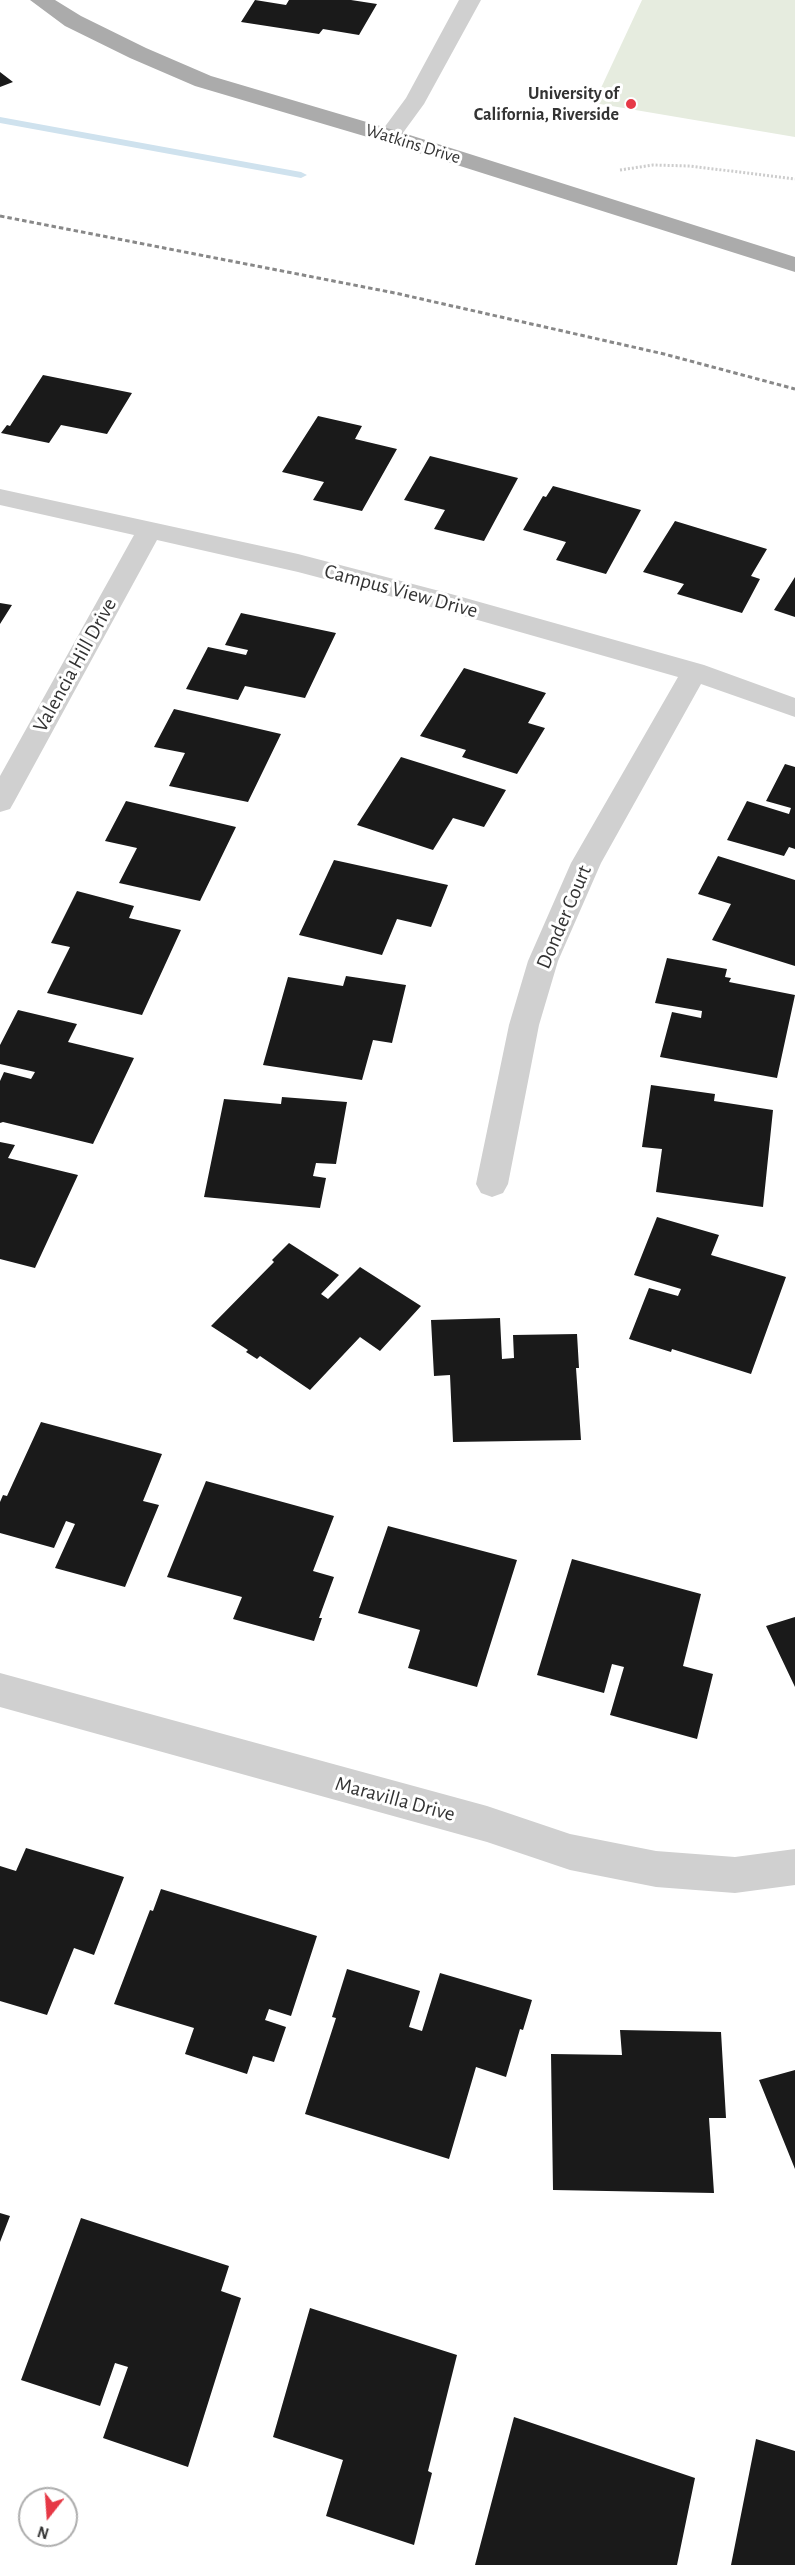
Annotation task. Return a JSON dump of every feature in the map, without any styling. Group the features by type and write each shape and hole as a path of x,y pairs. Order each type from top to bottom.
{"main road":[{"name":"Watkins Drive","path":"41,0 84,26 138,53 203,81 389,136 795,265"}],"street":[{"path":"389,136 416,99 470,0"},
{"name":"Campus View Drive","path":"0,497 298,563 451,603 694,672 795,708"},
{"name":"Valencia Hill Drive","path":"0,802 150,529"},
{"name":"Donder Court","path":"492,1184 524,1025 543,961 586,863 694,672"},
{"name":"Maravilla Drive","path":"0,1690 487,1824 570,1851 656,1869 735,1875 795,1867"}],"path":[{"path":"616,172 622,169 654,165 690,166 795,179"}],"shaded area":[{"path":"642,0 795,0 795,137 594,103"}],"building":[{"path":"255,0 286,5 289,0 351,0 377,4 359,35 323,29 319,34 241,22"},
{"path":"0,72 13,82 0,87"},
{"path":"43,375 132,393 107,434 61,425 49,443 1,433 7,425 10,426"},
{"path":"318,416 362,426 355,439 397,449 362,511 313,500 324,482 282,472"},
{"path":"430,456 518,478 484,541 434,529 445,510 404,500"},
{"path":"553,486 641,510 606,574 556,560 566,542 523,530 543,496 546,497"},
{"path":"675,521 767,549 751,576 760,579 742,613 677,594 684,584 643,572"},
{"path":"795,577 795,617 774,610"},
{"path":"0,603 12,605 0,624"},
{"path":"241,613 336,633 305,698 245,686 238,700 186,689 208,647 246,655 248,650 225,645"},
{"path":"464,668 546,693 528,723 545,728 517,774 462,757 466,750 420,736"},
{"path":"174,709 281,734 248,802 169,786 185,753 154,747"},
{"path":"401,757 506,790 484,827 453,818 433,850 357,825"},
{"path":"785,764 795,767 795,849 789,847 784,856 727,840 747,801 789,814 791,808 766,801"},
{"path":"126,801 236,827 200,901 119,883 137,848 105,841"},
{"path":"718,856 795,880 795,966 712,940 731,904 698,894"},
{"path":"334,860 448,885 431,927 397,919 382,955 299,935"},
{"path":"77,891 134,906 129,918 181,930 142,1015 47,993 70,947 51,943"},
{"path":"667,958 727,969 725,977 731,978 729,982 795,995 777,1078 660,1057 672,1012 701,1018 702,1011 655,1003"},
{"path":"346,976 406,985 392,1043 373,1040 362,1080 263,1065 288,977 343,986"},
{"path":"18,1010 77,1024 68,1042 134,1058 93,1144 0,1123 0,1081 4,1072 31,1079 35,1072 0,1064 0,1045"},
{"path":"651,1085 715,1094 714,1101 773,1110 763,1207 656,1192 662,1149 642,1147"},
{"path":"282,1097 347,1102 336,1164 316,1163 313,1176 326,1178 320,1208 204,1197 224,1099 281,1104"},
{"path":"0,1142 15,1145 8,1158 78,1175 35,1268 0,1259"},
{"path":"657,1217 719,1235 711,1255 786,1277 751,1374 672,1349 671,1352 629,1339 649,1288 678,1296 681,1289 634,1275"},
{"path":"289,1243 339,1275 321,1294 328,1299 360,1267 421,1306 380,1351 360,1337 310,1390 260,1356 257,1359 246,1352 248,1350 211,1326 274,1262 272,1260"},
{"path":"500,1318 502,1359 514,1358 513,1335 577,1334 579,1368 576,1368 581,1440 453,1442 450,1375 434,1376 431,1320"},
{"path":"41,1422 162,1454 143,1501 159,1505 125,1587 55,1568 75,1524 66,1521 54,1548 0,1533 0,1502 3,1495 7,1496"},
{"path":"206,1481 334,1516 313,1571 334,1577 319,1618 322,1618 314,1641 233,1619 242,1597 167,1577"},
{"path":"388,1526 517,1560 477,1687 408,1668 420,1630 358,1613"},
{"path":"572,1559 701,1594 683,1666 713,1674 697,1739 610,1715 624,1667 612,1664 604,1693 537,1675"},
{"path":"795,1617 795,1687 766,1626"},
{"path":"26,1848 124,1877 94,1955 74,1948 47,2015 0,2001 0,1866 16,1871"},
{"path":"161,1889 317,1936 291,2016 269,2009 265,2020 286,2027 274,2062 253,2056 247,2074 185,2054 194,2028 114,2004 150,1910 153,1911"},
{"path":"347,1969 420,1991 409,2027 422,2031 440,1973 532,2000 523,2030 520,2029 506,2077 476,2067 449,2159 305,2114 336,2018 332,2017"},
{"path":"620,2030 721,2032 726,2118 709,2118 714,2193 553,2190 551,2054 622,2055"},
{"path":"795,2070 795,2169 759,2080"},
{"path":"0,2213 10,2216 0,2242"},
{"path":"81,2218 229,2266 221,2291 241,2298 188,2467 103,2438 128,2367 115,2363 100,2406 21,2380"},
{"path":"310,2308 457,2355 428,2471 432,2473 414,2545 326,2516 343,2460 273,2437"},
{"path":"514,2417 695,2478 677,2565 475,2565"},
{"path":"756,2439 795,2451 795,2565 731,2565"}],"waterway":[{"path":"0,120 301,175"}],"railway":[{"path":"0,216 395,293 664,354 795,389"}],"place":[{"name":"University of California, Riverside","path":"631,104"}]}
